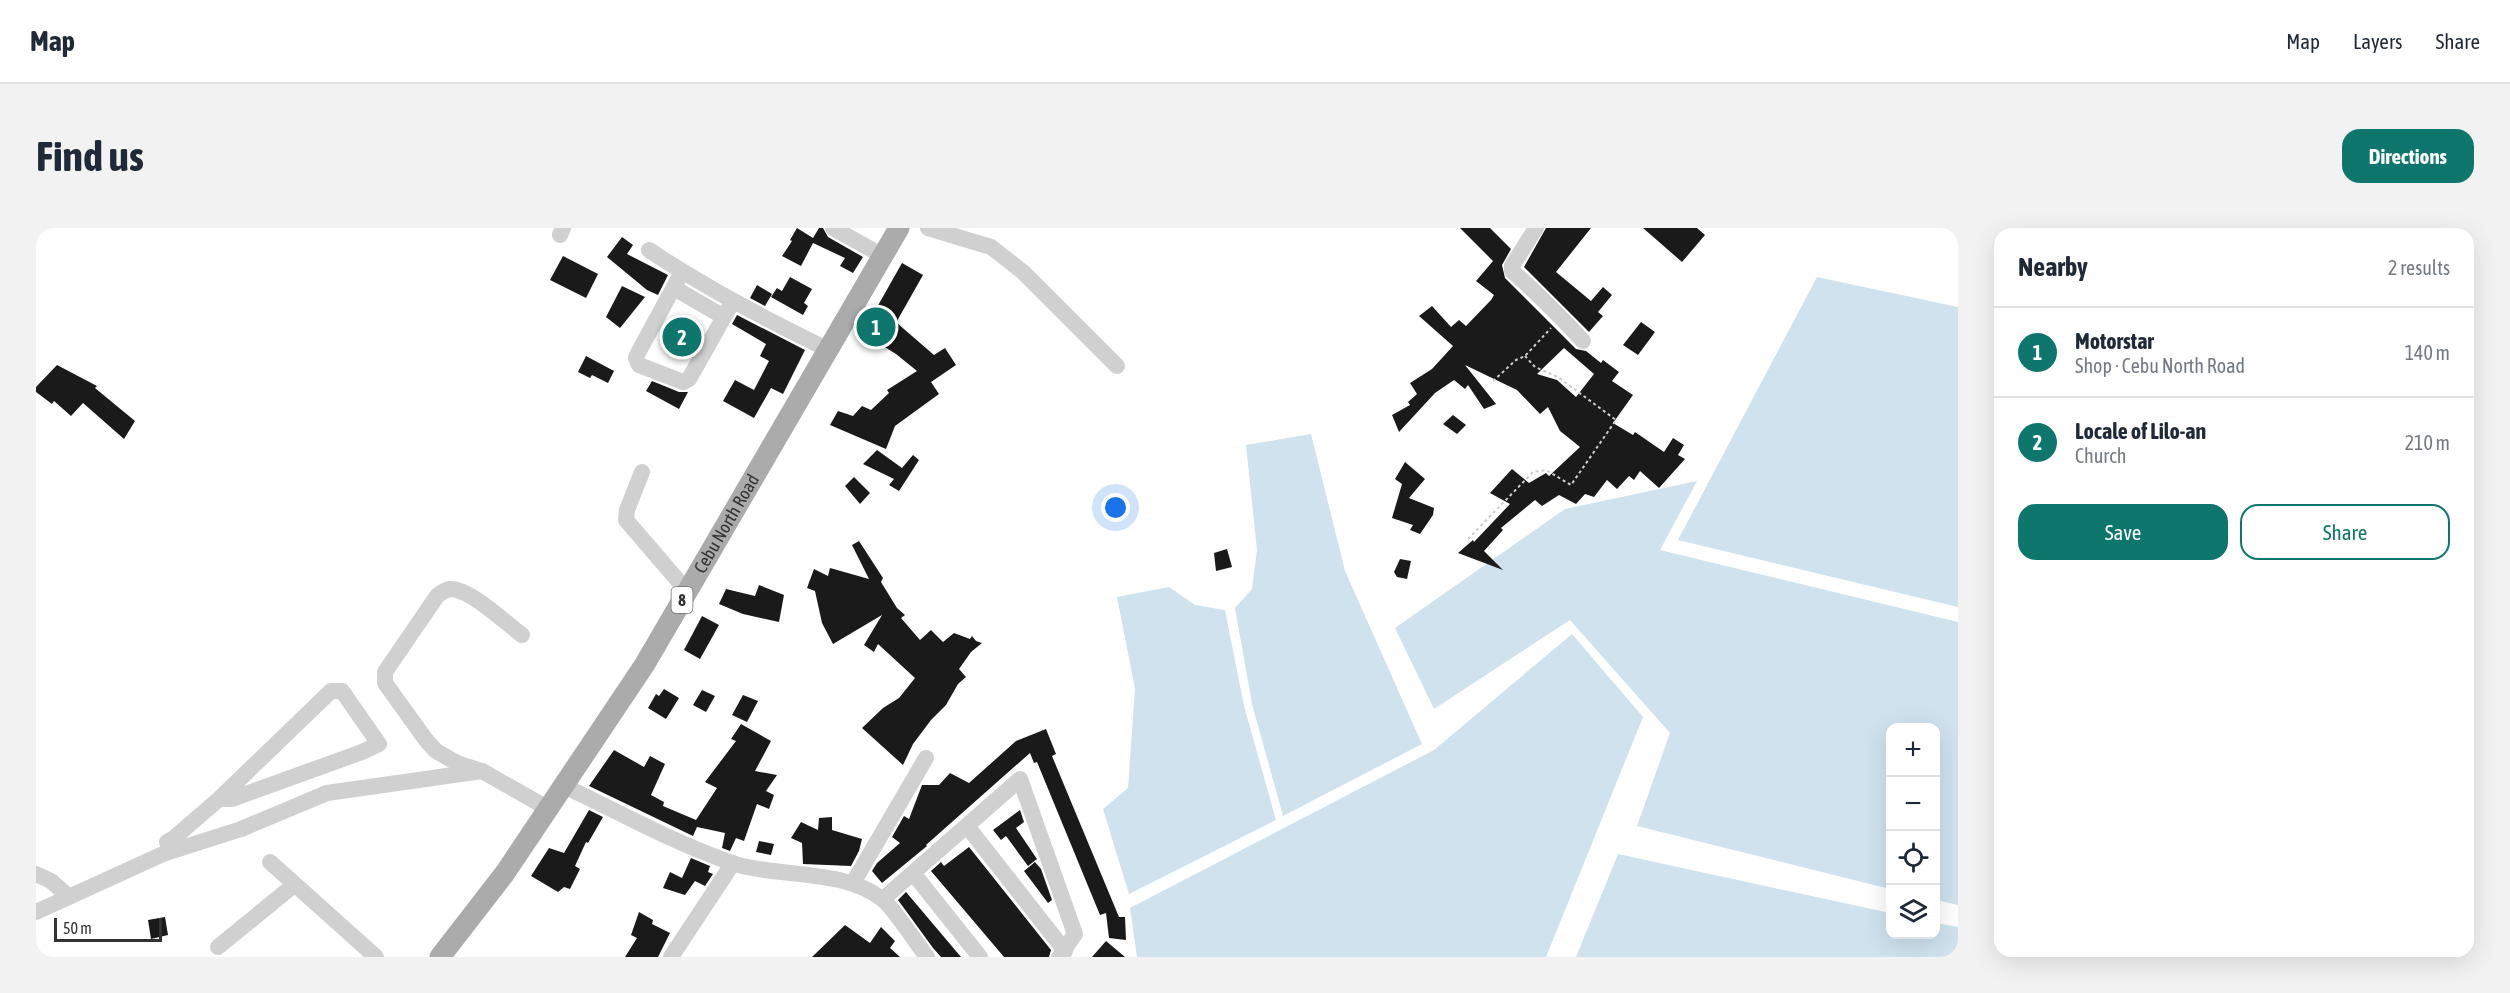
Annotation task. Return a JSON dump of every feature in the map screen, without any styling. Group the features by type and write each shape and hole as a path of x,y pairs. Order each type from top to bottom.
{"main road":[{"name":"Cebu North Road","path":"440,957 505,873 645,664 899,228"}],"street":[{"path":"833,228 883,256"},
{"path":"928,228 991,247 1023,272 1117,366"},
{"path":"1536,228 1512,266 1512,271 1583,341"},
{"path":"649,250 733,301 829,350"},
{"path":"682,272 638,353 636,358 639,365 683,382 689,379 733,301"},
{"path":"674,288 724,317"},
{"path":"642,472 627,510 626,520 687,591"},
{"path":"522,635 470,596 453,589 445,590 437,596 385,672 385,683 436,751 457,763 482,771 549,809"},
{"path":"174,843 219,799 331,691 342,691 379,744 232,799 219,799"},
{"path":"853,883 926,758"},
{"path":"36,912 174,843 241,829 327,793 482,771"},
{"path":"883,899 1020,779 1076,934 1062,954 967,826"},
{"path":"564,786 668,836 733,863 773,872 853,883 883,899 927,957"},
{"path":"270,862 376,957"},
{"path":"671,957 733,863"},
{"path":"913,873 980,957"},
{"path":"36,874 51,881 69,897"},
{"path":"218,947 294,885"}],"path":[{"path":"1493,381 1516,360 1525,356 1561,317"},
{"path":"1468,539 1533,472 1546,470 1571,486 1616,420 1558,377 1535,367 1525,356"}],"water":[{"path":"1817,277 1958,307 1958,607 1678,540"},
{"path":"1311,434 1345,571 1422,744 1283,816 1252,704 1235,608 1252,589 1257,550 1246,445"},
{"path":"1697,481 1660,550 1958,622 1958,905 1940,901 1940,723 1886,723 1886,888 1637,826 1670,733 1570,620 1434,709 1395,628 1565,509"},
{"path":"1169,587 1195,605 1225,610 1244,706 1276,820 1129,894 1103,809 1128,788 1135,689 1117,597"},
{"path":"1572,634 1643,717 1546,957 1137,957 1130,908 1434,750"},
{"path":"1618,854 1886,912 1886,939 1940,939 1940,924 1958,927 1958,957 1576,957"}],"building":[{"path":"797,228 813,238 819,228 823,228 828,237 863,257 853,273 840,266 845,258 813,243 801,266 782,256"},
{"path":"1460,228 1490,228 1511,249 1502,265 1505,278 1576,349 1586,351 1601,363 1603,360 1619,372 1612,381 1633,395 1613,423 1633,435 1635,432 1664,452 1673,438 1684,445 1678,455 1685,459 1659,488 1640,471 1634,480 1629,476 1617,489 1607,480 1594,497 1585,494 1576,504 1559,495 1542,506 1535,500 1501,528 1503,530 1484,551 1503,570 1458,553 1473,540 1474,542 1510,504 1490,493 1512,469 1529,483 1546,473 1549,476 1580,447 1560,431 1548,407 1540,414 1517,390 1465,365 1496,404 1484,409 1468,385 1465,389 1454,380 1435,393 1399,432 1392,415 1410,405 1408,402 1417,394 1410,383 1432,369 1453,346 1419,316 1432,306 1451,327 1459,320 1466,326 1494,295 1476,281 1493,261","holes":["1564,348 1594,374 1576,397 1557,380 1537,374"]},
{"path":"1546,228 1591,228 1556,272 1591,301 1603,287 1612,295 1598,312 1603,316 1589,332 1524,267"},
{"path":"1643,228 1697,228 1705,235 1682,262"},
{"path":"622,237 633,245 627,254 668,275 658,295 647,290 607,257"},
{"path":"563,256 598,274 586,298 550,280"},
{"path":"902,263 923,275 897,321 876,309"},
{"path":"790,277 812,289 804,303 808,306 803,315 771,297 777,288 782,291"},
{"path":"757,285 772,294 765,306 750,298"},
{"path":"622,286 645,297 620,328 606,317"},
{"path":"737,315 805,350 783,394 771,388 754,418 723,401 735,380 754,390 769,361 760,356 766,344 732,324"},
{"path":"890,317 934,355 945,348 956,365 931,382 939,394 895,426 886,449 830,425 838,411 853,416 862,406 871,410 889,393 887,390 917,371 875,341"},
{"path":"1641,322 1655,332 1638,355 1623,345"},
{"path":"586,356 614,371 608,383 592,375 590,378 578,372"},
{"path":"57,365 97,386 95,388 135,421 124,439 83,403 71,416 54,401 52,404 36,392 36,387"},
{"path":"652,381 679,392 688,392 679,409 646,391"},
{"path":"1453,415 1466,425 1457,434 1443,424"},
{"path":"877,450 902,468 913,455 919,460 899,491 889,485 894,479 863,464"},
{"path":"1405,462 1425,479 1409,498 1434,508 1433,515 1420,534 1410,530 1413,525 1392,518 1402,484 1395,479"},
{"path":"854,477 870,493 860,504 845,486"},
{"path":"859,541 883,578 881,582 897,608 905,615 901,618 920,640 931,630 943,642 954,633 970,639 972,636 976,641 982,643 971,652 959,669 966,677 958,684 946,705 913,744 903,765 862,728 883,708 899,698 915,678 878,644 874,652 864,645 882,615 833,644 822,623 815,591 807,588 814,569 828,576 830,568 869,579 852,545"},
{"path":"1227,549 1232,567 1216,571 1214,553"},
{"path":"1400,559 1411,561 1407,579 1397,577 1394,572"},
{"path":"759,585 784,595 779,622 743,614 719,604 726,589 755,596"},
{"path":"702,616 719,625 700,659 684,650"},
{"path":"664,689 679,698 666,719 648,708 656,694 659,696"},
{"path":"702,690 715,696 706,712 693,705"},
{"path":"743,695 758,701 747,722 732,715"},
{"path":"741,724 771,741 755,771 777,775 766,791 774,795 769,809 757,804 744,841 736,838 730,851 722,848 725,833 697,827 693,836 589,786 614,750 644,767 650,756 665,764 651,795 664,802 663,806 696,820 717,788 705,782 736,741 731,739"},
{"path":"1046,729 1056,754 1052,756 1119,917 1125,917 1126,940 1109,938 1106,913 1100,915 1037,762 1034,763 1030,753 927,846 882,883 872,871 877,863 900,843 892,837 904,816 909,819 922,785 939,785 950,773 969,783 1016,741"},
{"path":"589,810 603,817 588,843 586,842 575,866 580,869 570,889 564,887 558,892 531,876 549,848 564,853"},
{"path":"1020,810 1024,822 1016,828 1037,859 1028,866 1006,836 1001,840 993,830"},
{"path":"832,817 832,830 862,839 851,866 803,864 802,843 791,838 801,822 818,830 819,818"},
{"path":"759,841 774,844 771,855 756,852"},
{"path":"969,847 1051,950 1049,957 1004,957 931,871 941,862 944,866"},
{"path":"691,858 710,866 708,872 713,874 705,886 695,881 685,895 663,888 670,872 682,878"},
{"path":"1035,862 1041,869 1052,900 1048,903 1024,871"},
{"path":"906,892 961,957 941,957 933,948 898,900"},
{"path":"639,912 653,920 652,924 670,933 658,957 625,957 637,938 631,935"},
{"path":"165,917 168,935 151,939 148,920"},
{"path":"845,925 870,943 881,927 895,941 890,948 900,957 812,957"},
{"path":"1106,941 1125,957 1092,957"}],"place":[{"name":"Motorstar","path":"876,327"},
{"name":"Locale of Lilo-an","path":"682,337"}]}
